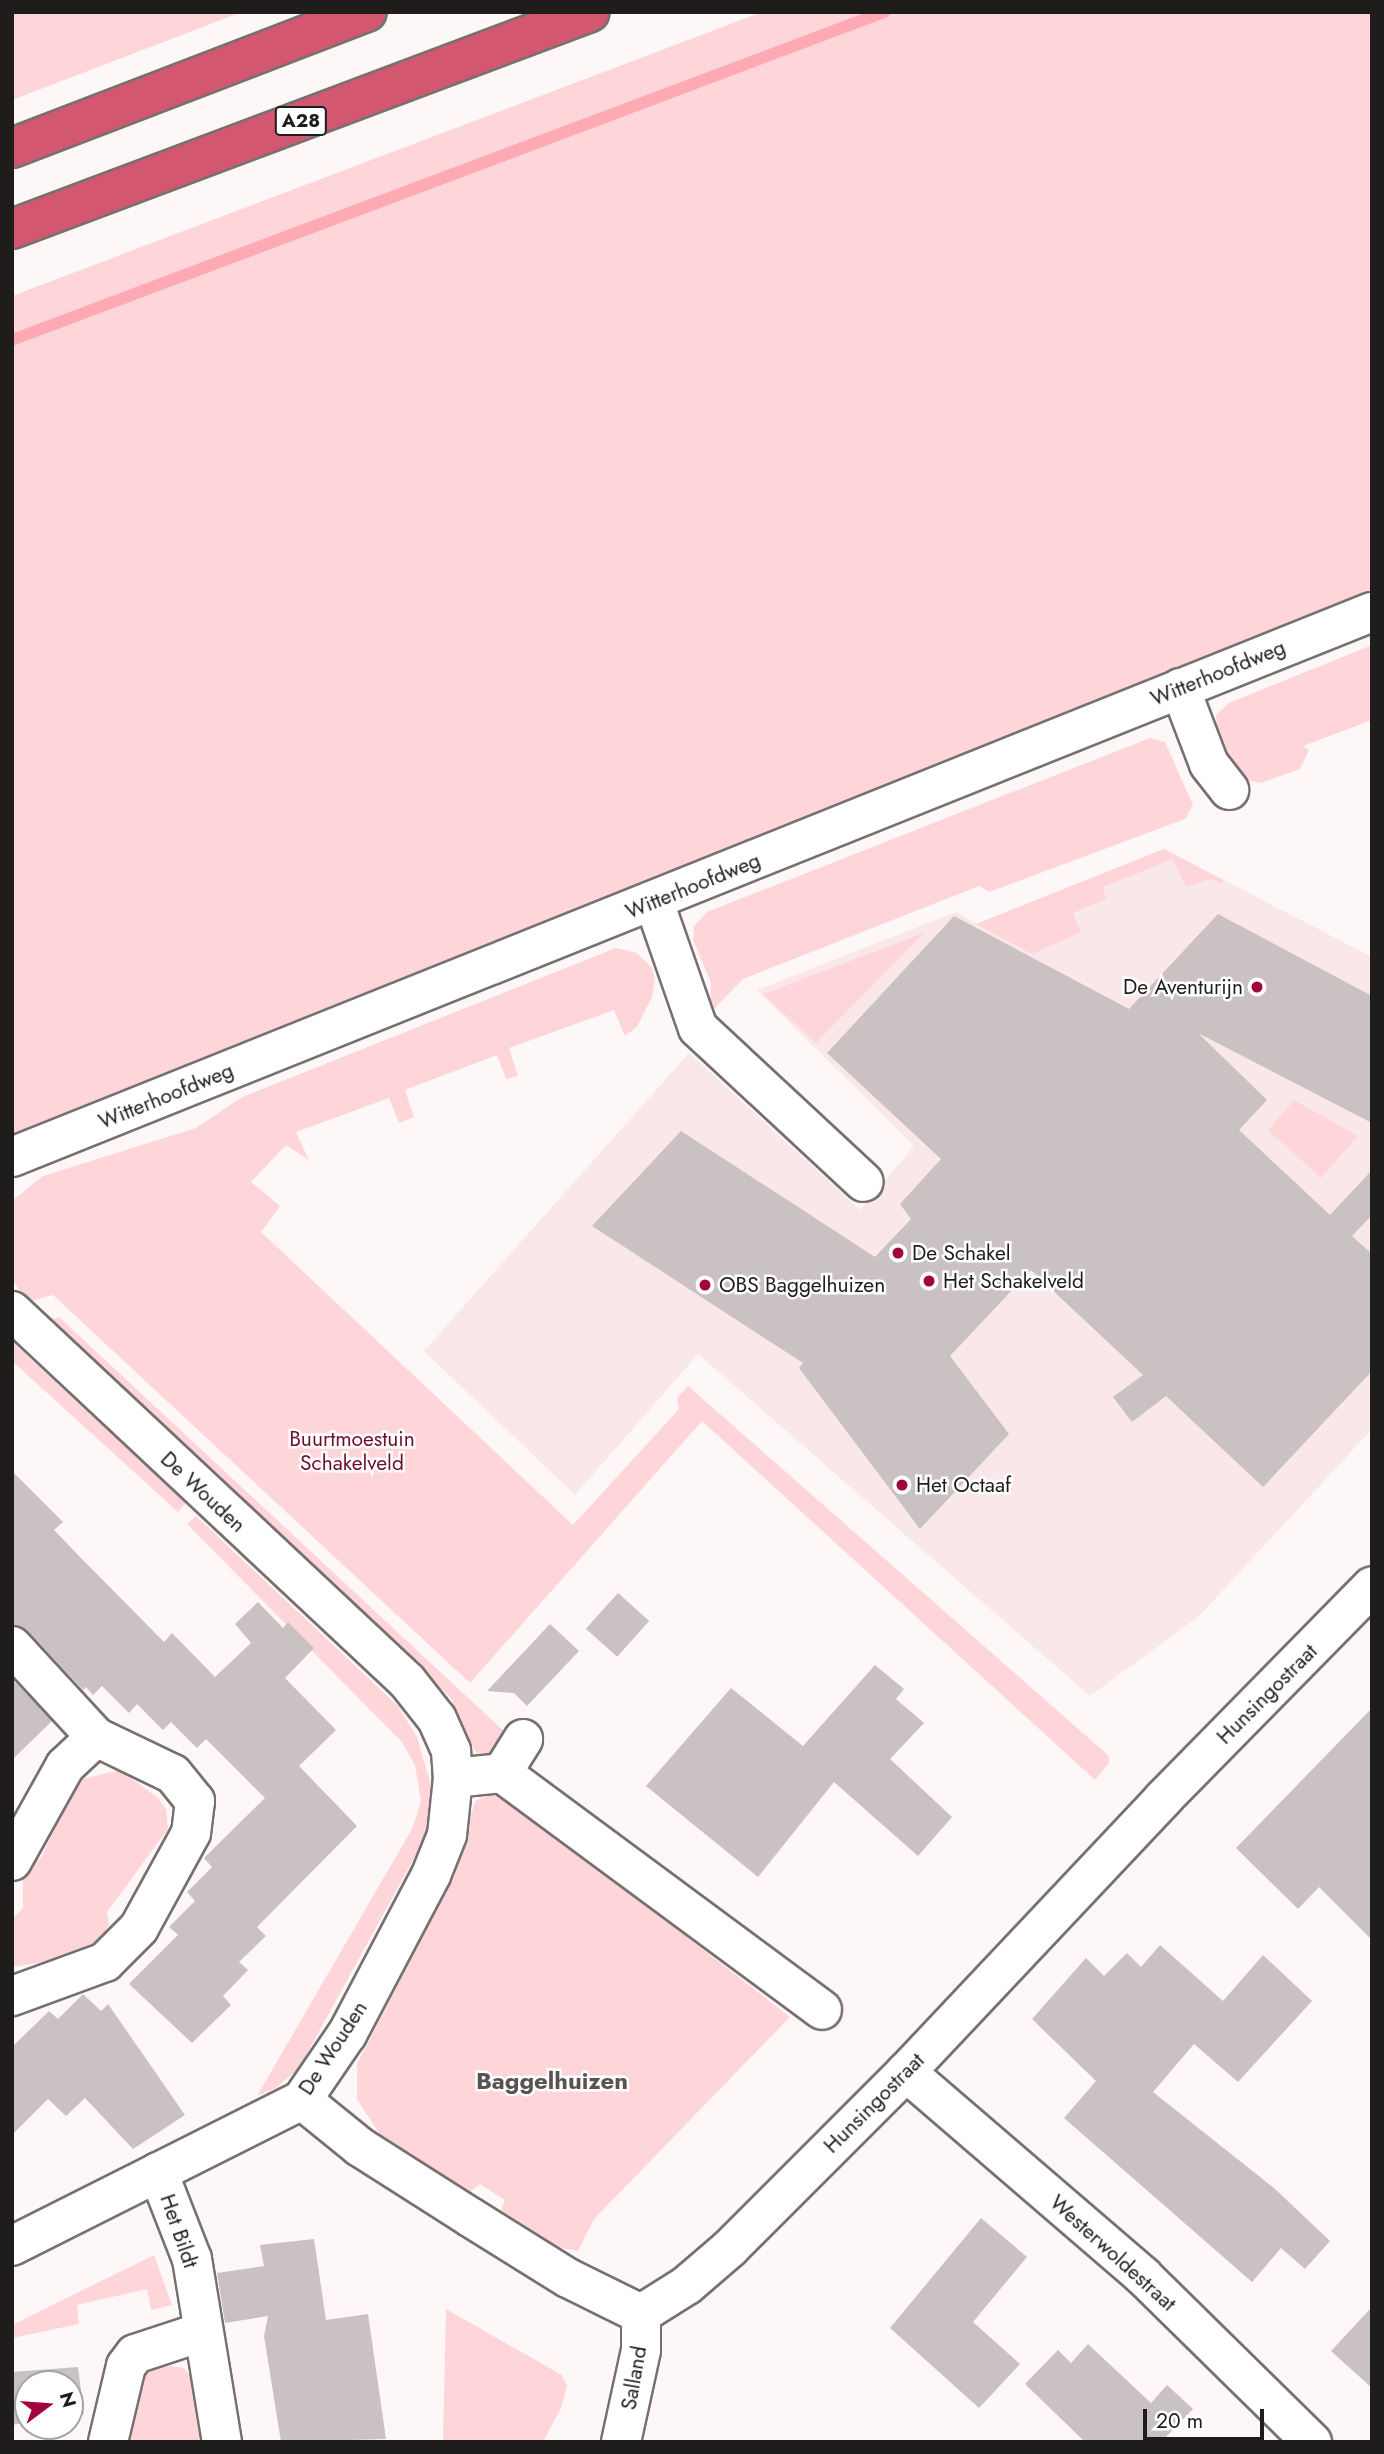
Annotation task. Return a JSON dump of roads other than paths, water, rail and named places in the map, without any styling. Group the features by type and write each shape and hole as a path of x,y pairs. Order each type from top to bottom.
{"highway":[{"path":"12,148 368,12"},
{"name":"A28","path":"12,229 590,12"}],"street":[{"name":"Witterhoofdweg","path":"12,1157 654,902 1372,612"},
{"path":"1180,688 1209,764 1229,790"},
{"path":"654,902 698,1028 864,1182"},
{"name":"De Wouden","path":"12,1311 407,1681 437,1719 450,1751 453,1778 447,1835 430,1875 347,2034 302,2100 12,2246"},
{"name":"Hunsingostraat","path":"641,2314 687,2285 730,2248 906,2072 1163,1799 1372,1586"},
{"path":"12,1646 96,1737 173,1774 195,1801 191,1833 139,1928 105,1962 12,1996"},
{"path":"12,1861 65,1766 96,1737"},
{"path":"502,1773 523,1739"},
{"path":"453,1778 502,1773 822,2010"},
{"name":"Westerwoldestraat","path":"906,2072 1143,2276 1312,2442"},
{"path":"302,2100 360,2147 470,2217 568,2278 641,2314"},
{"name":"Het Bildt","path":"158,2172 192,2259 222,2442"},
{"name":"Salland","path":"621,2442 641,2350 641,2314"},
{"path":"108,2442 126,2366 135,2354 202,2332"}],"waterway":[{"path":"12,340 884,12"}],"place":[{"name":"De Aventurijn","path":"1257,987"},
{"name":"De Schakel","path":"898,1253"},
{"name":"Het Schakelveld","path":"929,1281"},
{"name":"OBS Baggelhuizen","path":"705,1285"},
{"name":"Het Octaaf","path":"902,1485"}],"district":[{"name":"Baggelhuizen","path":"552,2081"}],"park label":[{"name":"Buurtmoestuin Schakelveld","path":"352,1451"}]}
